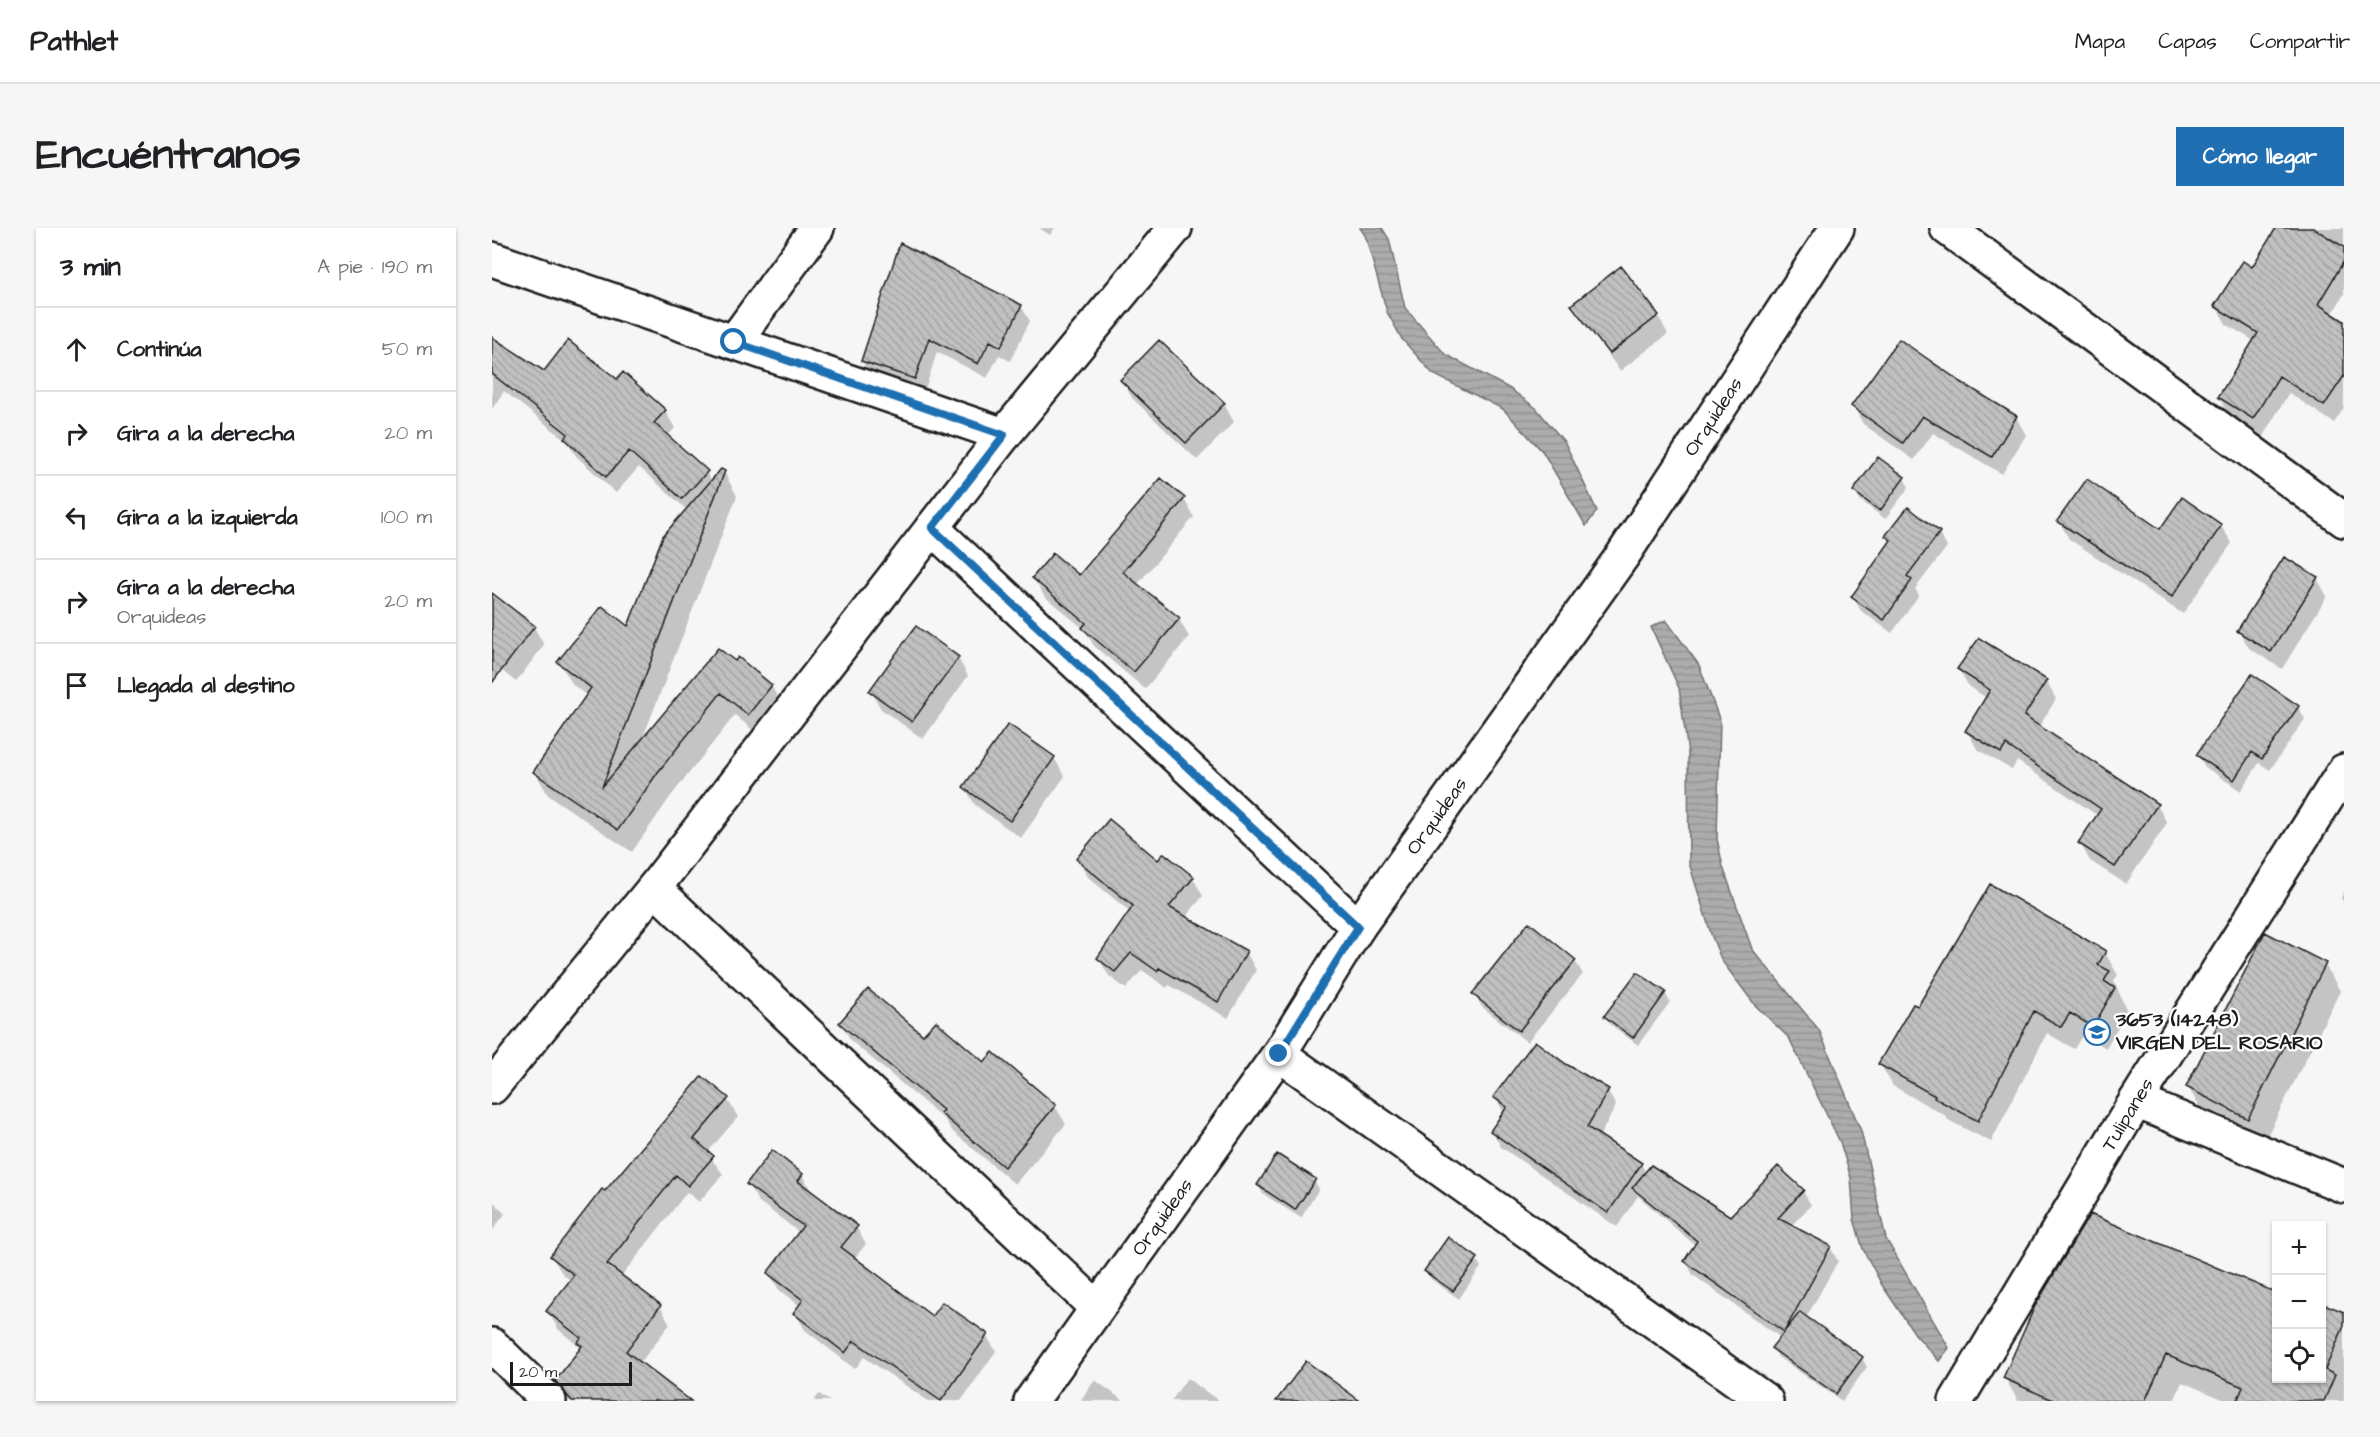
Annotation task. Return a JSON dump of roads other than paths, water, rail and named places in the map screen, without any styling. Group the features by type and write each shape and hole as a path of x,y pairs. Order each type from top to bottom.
{"street":[{"path":"734,342 817,228"},
{"path":"492,1087 654,888 1004,435 1175,228"},
{"name":"Orquideas","path":"1031,1401 1279,1054 1358,927 1623,555 1838,228"},
{"path":"1947,228 2344,520"},
{"path":"494,263 734,342 1004,435"},
{"path":"932,528 1358,927"},
{"name":"Tulipanes","path":"1956,1401 2136,1101 2344,771"},
{"path":"654,888 1097,1308"},
{"path":"1279,1054 1766,1401"},
{"path":"2136,1101 2344,1186"},
{"path":"492,1345 549,1401"}],"place":[{"name":"3653 (14248) VIRGEN DEL ROSARIO","path":"2097,1032"}]}
